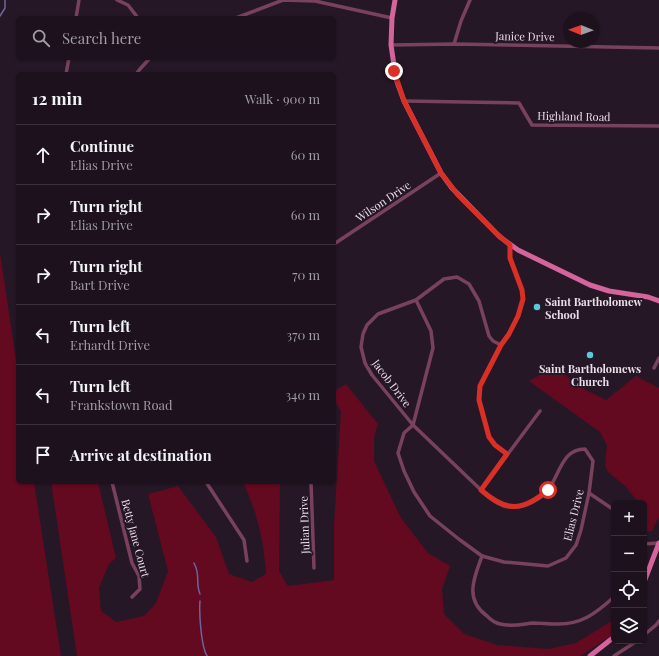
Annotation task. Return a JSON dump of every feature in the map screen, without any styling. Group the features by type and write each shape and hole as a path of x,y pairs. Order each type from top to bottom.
{"main road":[{"path":"395,0 392,18 391,45 394,71 404,101 441,173 458,195 510,245 583,282 609,291 648,297 659,301"},
{"path":"647,574 659,543"},
{"path":"590,656 611,639"}],"street":[{"path":"76,16 79,0"},
{"path":"117,0 128,5 136,16"},
{"path":"241,16 282,0 314,0 392,18"},
{"path":"454,44 461,21 470,0"},
{"name":"Janice Drive","path":"391,45 454,44 659,48"},
{"path":"66,72 69,60"},
{"path":"138,72 148,60"},
{"name":"Highland Road","path":"404,101 519,103 532,125 659,126"},
{"name":"Wilson Drive","path":"336,243 441,173"},
{"path":"507,454 495,445 489,437 479,400 480,386 518,316 523,299 522,290 510,258 510,245"},
{"name":"Jacob Drive","path":"413,425 372,375 365,363 361,348 363,334 367,325 378,314 416,300 444,279 457,277 469,284 479,301 489,336 493,342 501,345"},
{"path":"413,425 433,348 431,331 416,300"},
{"path":"654,368 659,358"},
{"path":"481,490 540,411"},
{"name":"Elias Drive","path":"413,425 481,490 503,506 516,507 528,504 537,499 548,490 570,453 578,449 585,449 593,461 589,493 576,546 566,558 548,566 528,565 504,562 482,556 460,540 430,516 414,492 404,471 398,453 404,433 413,425"},
{"name":"Betty Jane Court","path":"112,484 132,563 139,576 140,589 132,597"},
{"path":"207,484 244,540 247,561"},
{"name":"Julian Drive","path":"311,484 314,568"},
{"path":"589,493 611,508"},
{"path":"647,544 659,543"},
{"path":"482,556 473,580 473,598 479,611 500,624 556,624 581,621 595,614 611,600"},
{"path":"647,633 656,626 659,621"},
{"path":"614,656 632,644"}],"shaded area":[{"path":"0,253 16,360 16,484 34,484 61,656 0,656"},
{"path":"556,366 576,385 606,400 636,376 659,388 659,517 652,531 647,532 647,500 637,500 625,486 608,472 605,465 607,445 600,432 529,381"},
{"path":"346,384 378,424 374,437 374,461 401,518 428,553 450,566 442,589 444,614 464,634 497,645 548,649 576,643 611,622 611,636 580,656 77,656 51,484 98,484 116,558 109,564 99,588 101,611 116,622 144,616 156,603 168,571 148,494 178,486 216,537 229,574 252,582 266,574 262,538 256,516 244,484 280,484 279,571 288,586 334,580 334,525 341,411 336,403 336,390"}],"waterway":[{"path":"0,16 5,8 5,0"},
{"path":"194,563 197,572 200,594"},
{"path":"200,601 202,637 207,656"}],"place":[{"name":"Saint Bartholomew School","path":"537,307"},
{"name":"Saint Bartholomews Church","path":"590,355"}],"route":[{"path":"394,71 404,101 441,173 458,195 510,245 510,258 522,290 523,299 518,316 480,386 479,400 489,437 495,445 507,454 481,490 503,506 516,507 528,504 548,490"}]}
